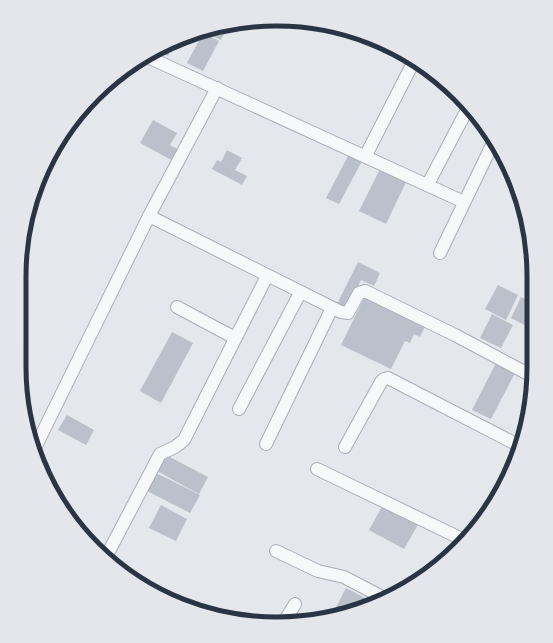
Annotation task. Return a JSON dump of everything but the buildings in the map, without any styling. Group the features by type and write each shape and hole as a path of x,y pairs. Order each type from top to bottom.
{"street":[{"path":"153,59 366,155 464,202"},
{"path":"366,155 412,66"},
{"path":"38,442 149,216 218,88"},
{"path":"428,184 466,112"},
{"path":"440,253 491,147"},
{"path":"149,216 300,293 341,312 348,313 359,293 366,291 455,335 527,373"},
{"path":"108,553 160,454 175,447 184,440 267,276"},
{"path":"239,409 300,293"},
{"path":"177,307 235,338"},
{"path":"266,444 332,308"},
{"path":"345,447 381,382 388,378 515,443"},
{"path":"317,468 460,538"},
{"path":"276,551 318,571 344,577 378,595"},
{"path":"287,616 294,604"}]}
